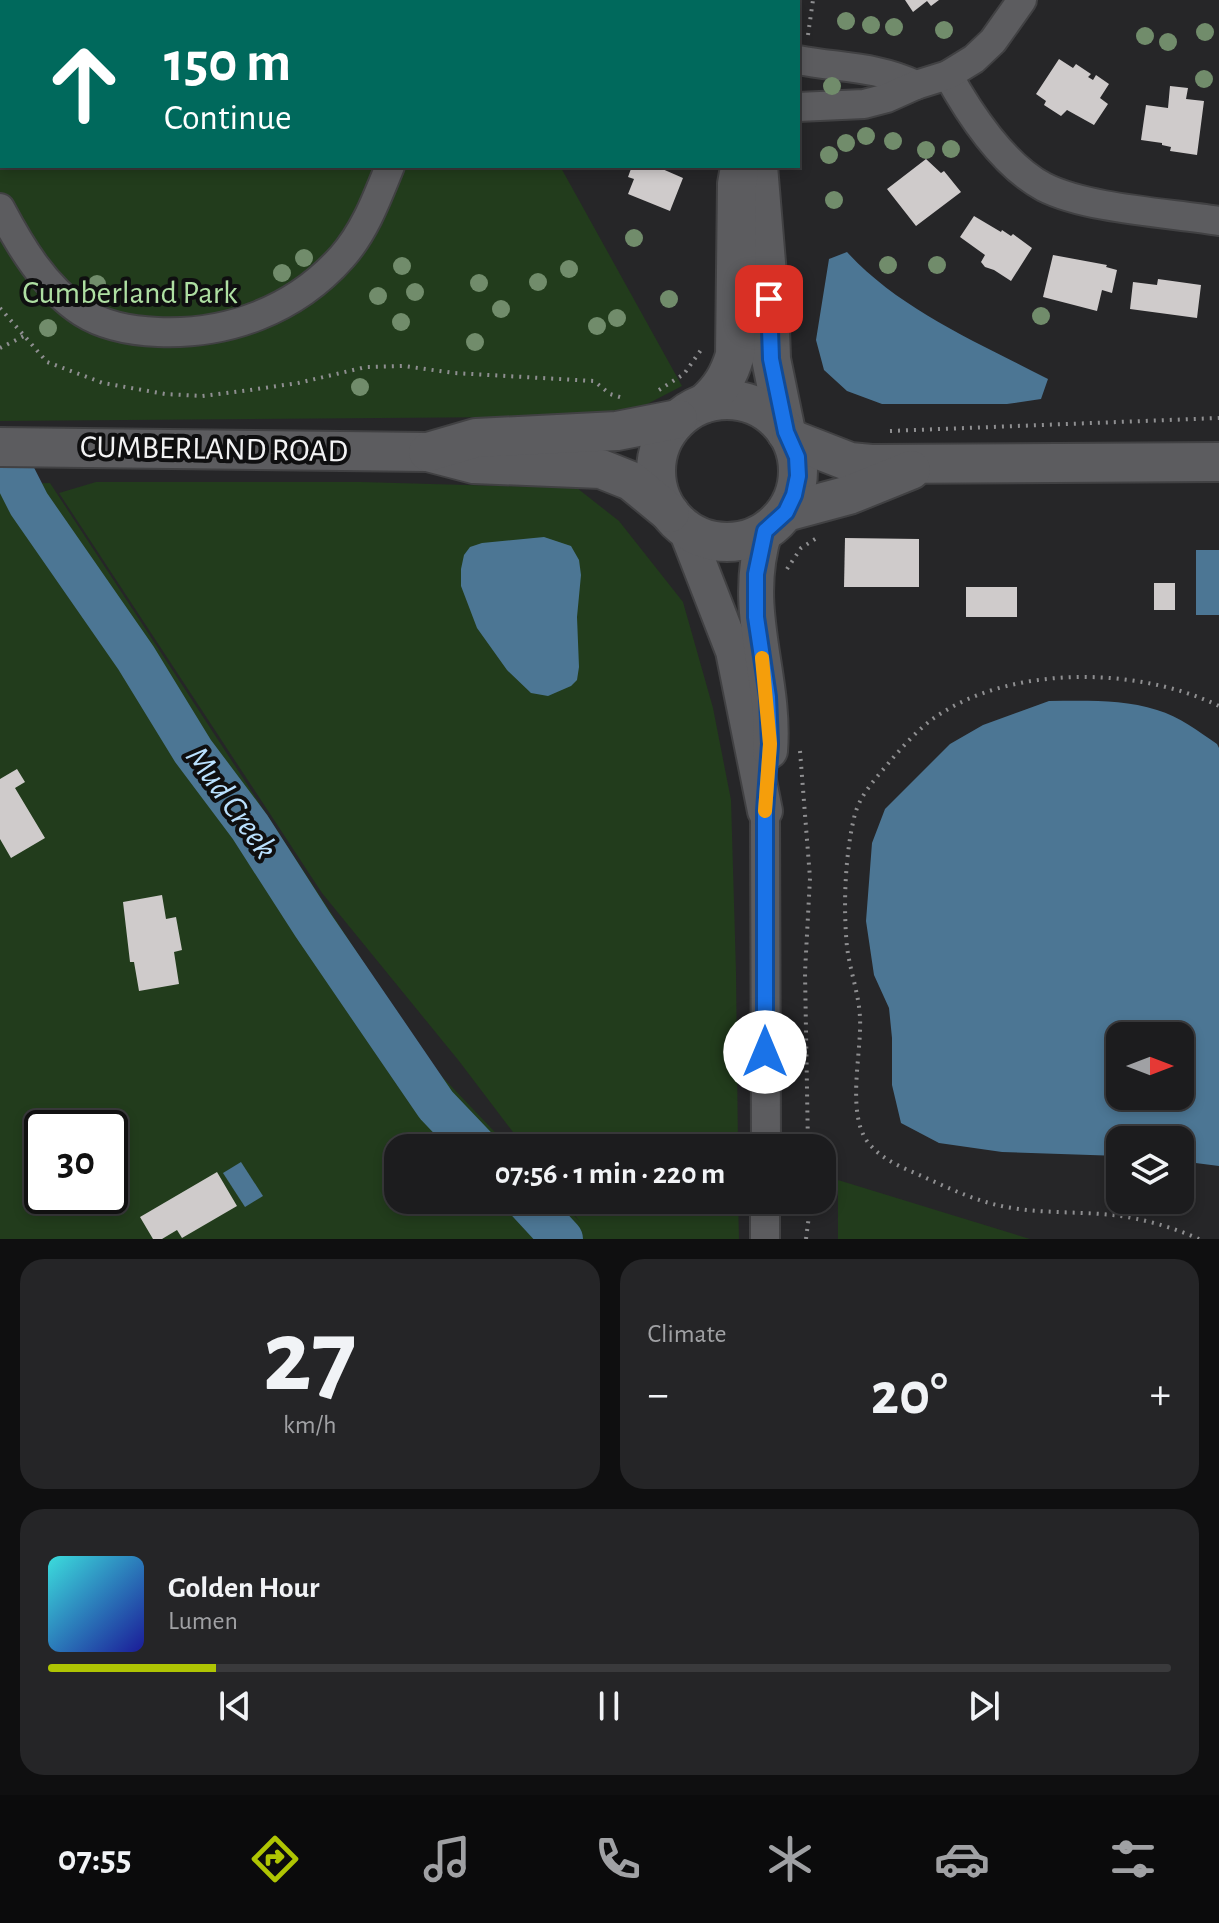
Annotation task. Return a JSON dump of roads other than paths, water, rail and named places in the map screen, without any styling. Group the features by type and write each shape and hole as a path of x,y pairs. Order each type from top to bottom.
{"main road":[{"path":"741,168 737,184 735,355 719,390 665,435 658,455 656,475 660,495 678,522 704,539 723,542 744,540 776,521 925,465"},
{"path":"758,168 771,359 797,457 798,476 794,495 776,521"},
{"path":"692,411 720,400 751,403 764,410 789,435 850,462 925,465 1219,462"},
{"name":"CUMBERLAND ROAD","path":"428,452 476,438 617,431 692,411"},
{"name":"CUMBERLAND ROAD","path":"0,447 428,452 474,464 601,469 631,481 678,522"}],"street":[{"path":"800,107 864,104 948,75 974,59 993,41 1022,0"},
{"path":"800,60 876,70 894,74 916,85"},
{"path":"948,75 966,109 986,134 1011,161 1043,186 1085,201 1219,221"},
{"path":"0,208 19,244 45,279 81,311 102,321 140,331 181,333 215,330 248,321 287,302 329,270 363,228 389,168"},
{"path":"766,1134 765,811 770,744 768,697 756,617 756,574 776,521"},
{"path":"678,522 733,651 765,811"},
{"path":"765,1214 765,1239"}],"water":[{"path":"847,252 868,273 916,308 1048,379 1041,399 1007,404 882,404 847,391 824,370 816,340 829,259"},
{"path":"544,537 571,546 579,560 581,575 577,680 548,696 531,693 507,670 477,628 461,586 464,555 470,547"},
{"path":"1196,550 1219,550 1219,615 1196,615"},
{"path":"1049,701 1090,701 1144,706 1165,713 1217,744 1219,1166 1194,1163 1194,1126 1106,1126 1106,1156 1002,1152 939,1143 901,1123 892,1085 889,1008 874,975 866,921 872,843 885,809 950,744 983,725"},
{"path":"241,1162 263,1196 245,1207 223,1173"}],"waterway":[{"name":"Mud Creek","path":"0,447 29,504 136,658 193,751 250,827 436,1105 464,1134"},
{"name":"Mud Creek","path":"539,1214 562,1239"}],"park label":[{"name":"Cumberland Park","path":"130,293"}]}
